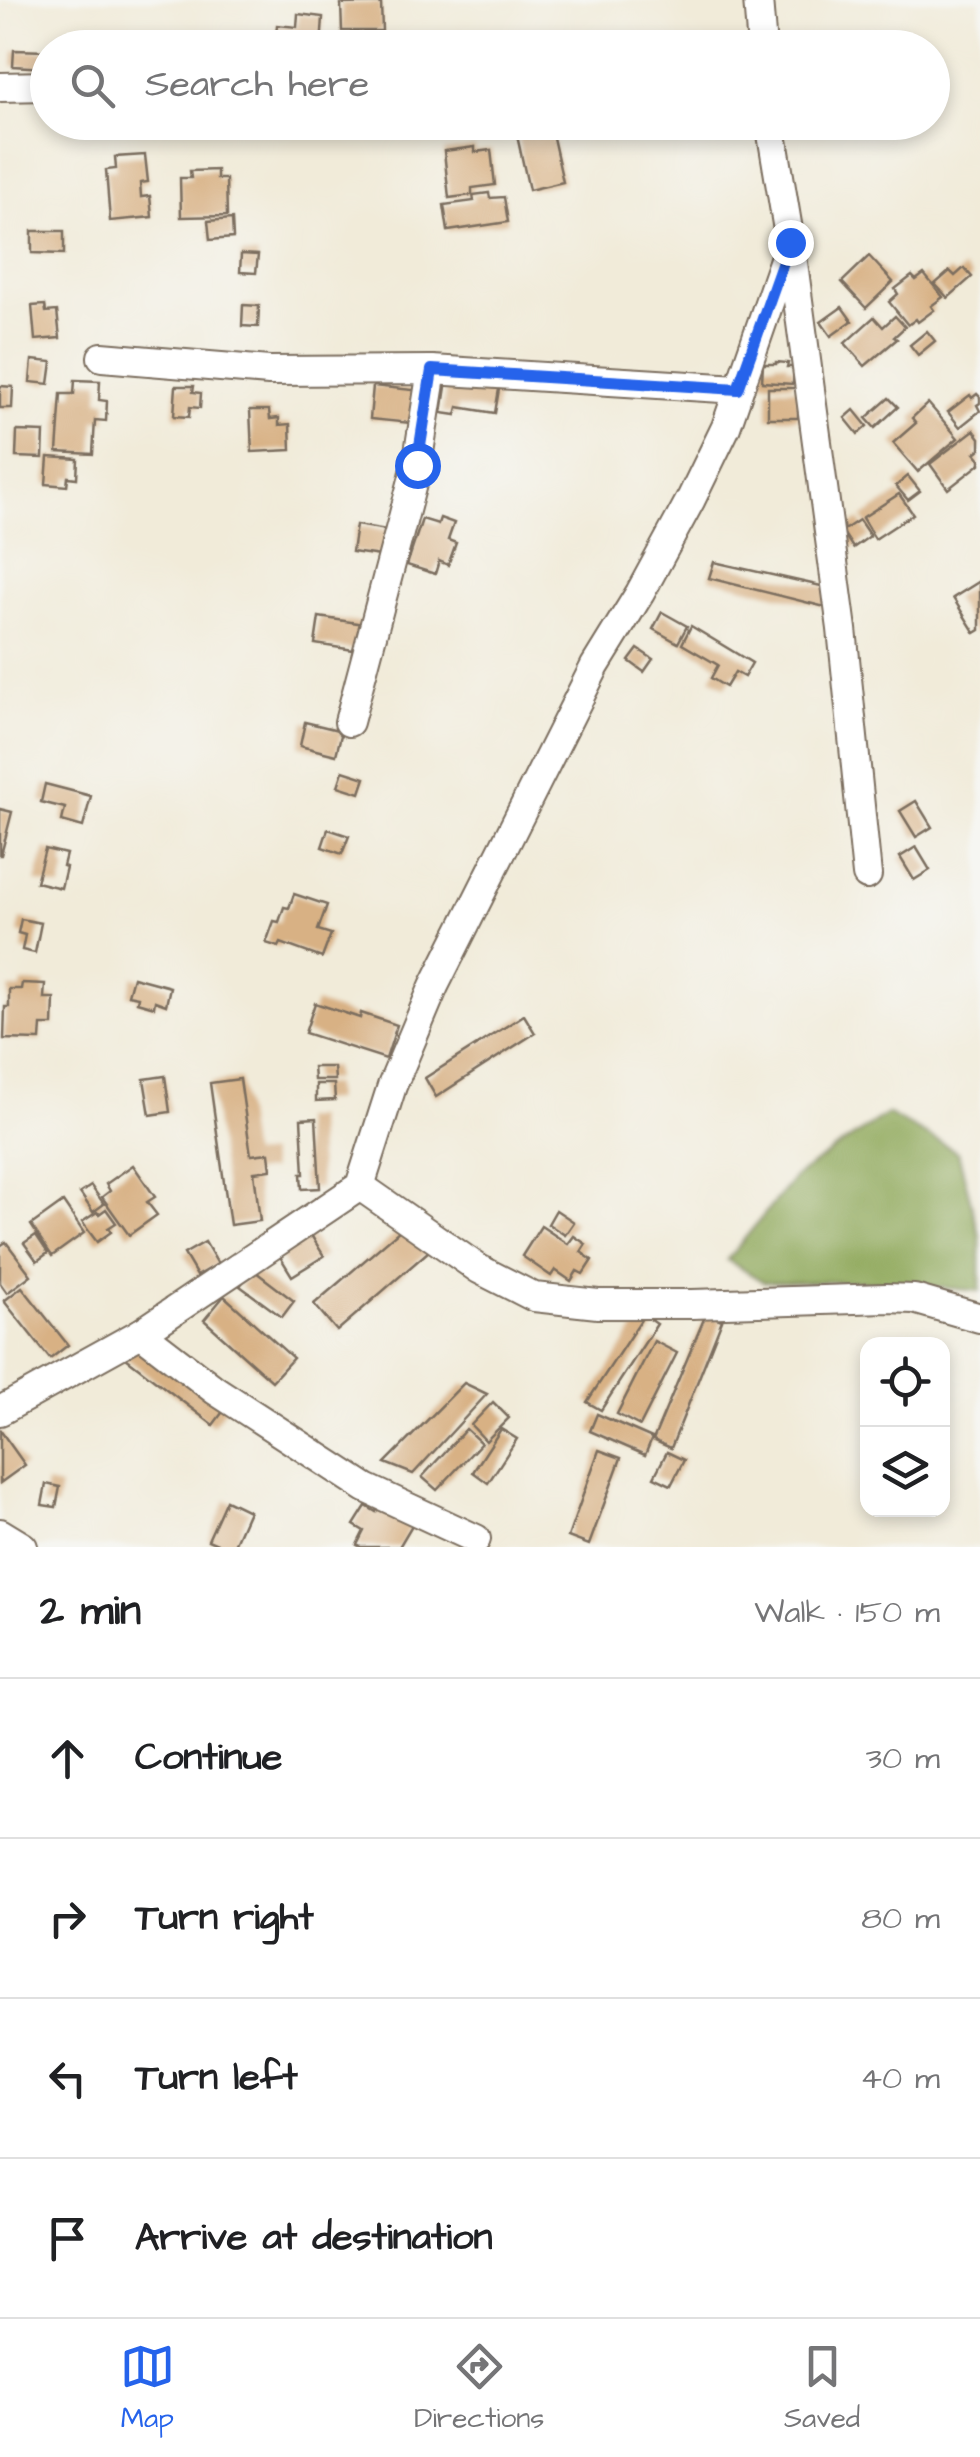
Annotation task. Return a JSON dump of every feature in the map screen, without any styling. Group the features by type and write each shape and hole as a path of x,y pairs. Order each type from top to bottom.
{"street":[{"path":"758,0 760,30"},
{"path":"0,87 30,86"},
{"path":"773,140 842,629 867,875"},
{"path":"0,1411 141,1333 360,1186 392,1086 434,986 594,666 640,592 726,427 790,242"},
{"path":"102,357 269,371 432,370 738,389"},
{"path":"350,722 417,465 432,370"},
{"path":"360,1186 479,1269 534,1298 598,1304 886,1298 914,1300 980,1318"},
{"path":"141,1333 215,1390 366,1488 476,1539"},
{"path":"0,1534 23,1547"}],"green space":[{"path":"887,1114 958,1152 980,1237 980,1291 876,1282 764,1282 727,1260 796,1176"}],"building":[{"path":"381,3 382,30 342,30 341,4"},
{"path":"298,14 323,17 322,30 277,30 277,25 297,27"},
{"path":"14,50 30,50 30,67 13,66"},
{"path":"518,140 554,140 563,182 529,190"},
{"path":"475,147 475,152 491,150 495,185 472,188 472,195 449,198 444,151"},
{"path":"145,155 148,182 140,183 141,197 150,196 152,217 110,221 106,170 116,169 115,157"},
{"path":"217,170 217,179 226,179 227,216 181,217 180,178 191,178 190,171"},
{"path":"489,193 490,198 504,197 508,222 448,231 444,205 474,201 473,195"},
{"path":"232,219 233,238 210,240 208,221"},
{"path":"32,231 64,231 64,254 32,253"},
{"path":"241,254 258,255 256,273 240,272"},
{"path":"869,256 893,282 866,308 842,282"},
{"path":"964,268 972,277 948,298 935,284 950,271 955,276"},
{"path":"924,274 943,297 931,306 934,310 908,325 889,302 898,294 895,289 912,276 916,280"},
{"path":"45,305 46,312 57,311 60,338 35,340 32,306"},
{"path":"243,305 259,306 258,327 242,326"},
{"path":"842,307 852,321 831,336 821,322"},
{"path":"895,316 905,327 894,337 897,339 865,366 845,343 874,317 883,327"},
{"path":"927,331 935,341 918,355 910,345"},
{"path":"32,360 52,362 49,384 30,382"},
{"path":"776,362 794,367 793,384 762,382 763,364"},
{"path":"75,380 100,381 99,400 107,401 106,421 95,420 93,454 57,452 61,394 74,394"},
{"path":"447,380 499,389 495,413 458,407 456,415 442,413"},
{"path":"0,386 13,387 12,408 0,408"},
{"path":"176,386 194,386 193,392 201,393 200,408 190,407 189,417 174,416"},
{"path":"373,386 423,391 420,424 370,419"},
{"path":"768,388 798,388 798,418 768,418"},
{"path":"977,394 980,411 960,427 948,412"},
{"path":"889,398 898,407 875,428 866,418"},
{"path":"928,403 958,438 918,472 893,443 916,423 912,418"},
{"path":"250,410 269,410 270,419 279,418 279,425 290,424 291,450 252,452"},
{"path":"854,410 867,426 858,434 845,418"},
{"path":"974,430 980,438 980,449 975,453 980,464 948,489 930,464"},
{"path":"17,431 44,432 43,458 16,457"},
{"path":"48,457 78,459 77,478 68,477 67,486 46,484"},
{"path":"908,476 920,491 908,500 896,486"},
{"path":"899,494 913,514 875,539 862,518"},
{"path":"440,518 454,523 448,540 456,543 448,565 439,561 435,574 407,565 422,519 438,524"},
{"path":"859,520 870,536 853,548 842,531"},
{"path":"356,525 393,531 388,557 352,552"},
{"path":"714,562 830,588 825,607 709,578"},
{"path":"980,581 980,630 975,633 953,598"},
{"path":"662,612 687,626 678,643 653,629"},
{"path":"319,617 364,624 360,651 315,644"},
{"path":"691,626 752,663 744,677 735,672 726,687 711,678 718,665 682,644"},
{"path":"638,649 653,659 644,672 629,661"},
{"path":"305,722 342,731 336,755 300,746"},
{"path":"343,771 365,778 360,793 338,786"},
{"path":"45,784 91,796 83,827 62,821 65,808 41,802"},
{"path":"916,801 932,827 916,837 900,811"},
{"path":"0,809 12,812 1,855 0,855"},
{"path":"328,829 349,836 342,854 322,847"},
{"path":"916,847 930,870 914,880 900,857"},
{"path":"45,849 66,854 61,888 36,882"},
{"path":"294,894 327,905 318,930 331,934 322,958 281,943 279,947 266,943 274,921 279,922"},
{"path":"21,919 41,923 35,953 22,950 25,935 18,933"},
{"path":"133,977 170,987 166,1005 155,1001 154,1007 128,995"},
{"path":"22,983 45,984 44,998 54,998 53,1025 41,1025 40,1040 4,1039 9,989 21,989"},
{"path":"315,1003 397,1025 386,1059 305,1033"},
{"path":"524,1015 535,1033 436,1097 425,1078"},
{"path":"313,1067 334,1067 335,1080 314,1080"},
{"path":"165,1076 170,1112 150,1115 144,1079"},
{"path":"240,1079 251,1155 269,1153 271,1170 254,1172 260,1221 230,1225 210,1083"},
{"path":"316,1084 334,1084 335,1100 316,1101"},
{"path":"316,1118 320,1188 302,1189 301,1119"},
{"path":"133,1165 155,1197 147,1202 157,1215 129,1235 102,1197 110,1191 106,1184"},
{"path":"91,1186 104,1204 93,1212 80,1193"},
{"path":"63,1202 84,1233 52,1256 31,1225"},
{"path":"106,1209 116,1223 97,1242 82,1222"},
{"path":"556,1210 574,1222 565,1235 548,1224"},
{"path":"407,1224 429,1251 337,1331 314,1304"},
{"path":"541,1226 568,1244 574,1236 586,1244 581,1252 592,1260 583,1274 577,1271 571,1281 555,1270 551,1276 522,1256"},
{"path":"36,1235 48,1253 37,1261 24,1243"},
{"path":"311,1235 324,1256 292,1276 279,1255"},
{"path":"6,1242 31,1275 7,1293 0,1283 0,1246"},
{"path":"205,1242 218,1264 197,1276 184,1254"},
{"path":"252,1269 294,1301 282,1317 240,1286"},
{"path":"22,1287 68,1345 50,1359 4,1301"},
{"path":"224,1296 293,1358 272,1381 204,1320"},
{"path":"706,1314 722,1320 671,1448 653,1440"},
{"path":"644,1315 657,1324 601,1410 587,1402"},
{"path":"141,1338 228,1405 213,1425 126,1358"},
{"path":"654,1341 677,1353 640,1426 617,1414"},
{"path":"464,1383 487,1394 413,1474 385,1463"},
{"path":"493,1402 509,1418 486,1441 471,1425"},
{"path":"597,1414 652,1438 645,1455 590,1431"},
{"path":"466,1429 481,1443 437,1490 422,1477"},
{"path":"501,1429 517,1439 488,1483 473,1472"},
{"path":"0,1430 25,1465 0,1483"},
{"path":"599,1450 621,1458 589,1545 568,1537"},
{"path":"667,1452 684,1460 671,1485 654,1477"},
{"path":"46,1484 60,1487 56,1507 42,1505"},
{"path":"226,1500 249,1511 233,1547 208,1540"},
{"path":"382,1501 415,1520 399,1547 357,1545 364,1531 354,1525 366,1506 376,1512"}],"route":[{"path":"417,465 432,370 738,389 790,242"}]}
